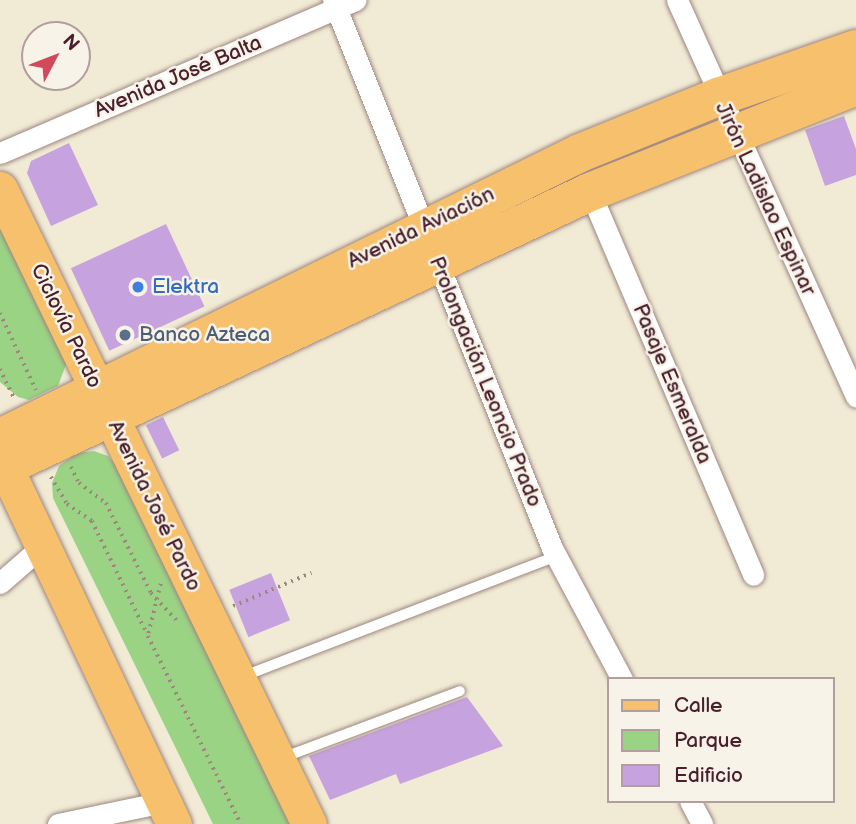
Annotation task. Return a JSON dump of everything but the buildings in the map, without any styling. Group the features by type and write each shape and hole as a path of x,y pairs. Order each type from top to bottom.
{"highway":[{"name":"Avenida Aviación","path":"22,446 104,404 421,227 580,153 718,97 856,49"},
{"name":"Avenida Aviación","path":"104,404 734,131 856,86"}],"main road":[{"name":"Avenida José Pardo","path":"0,189 104,404 196,622 238,678 309,824"},
{"path":"22,446 41,547 168,813"}],"street":[{"name":"Jirón Ladislao Espinar","path":"677,0 718,97 856,396"},
{"name":"Avenida José Balta","path":"0,153 342,3"},
{"name":"Prolongación Leoncio Prado","path":"342,3 421,227 556,556 621,677"},
{"name":"Pasaje Esmeralda","path":"590,192 753,575"},
{"path":"0,583 41,547"},
{"path":"691,803 702,824"},
{"path":"58,824 168,813"}],"lane":[{"path":"238,678 556,556"},
{"path":"278,760 460,691"}],"path":[{"path":"0,313 22,446 106,503 158,601 196,622 312,573"},
{"path":"0,369 22,446 67,504 92,521 241,824"},
{"path":"148,636 162,575"}],"green space":[{"path":"0,219 67,362 58,386 29,400 18,397 0,382"},
{"path":"94,451 108,456 121,471 293,824 213,824 53,498 52,483 59,466 77,453"}],"place":[{"name":"Elektra","path":"138,287"},
{"name":"Banco Azteca","path":"125,335"}]}
